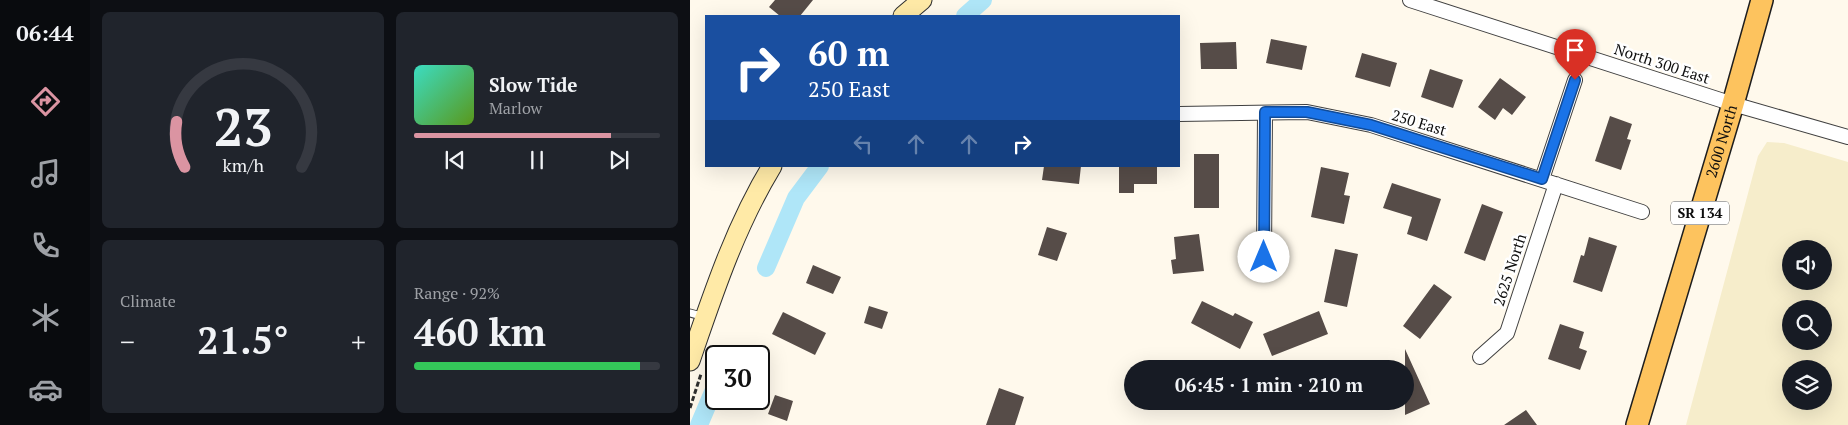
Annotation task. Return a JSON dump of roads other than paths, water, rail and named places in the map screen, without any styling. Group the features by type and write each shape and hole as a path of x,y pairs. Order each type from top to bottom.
{"main road":[{"name":"2600 North","path":"1637,425 1733,104 1762,0"}],"street":[{"path":"906,15 922,0"},
{"name":"North 300 East","path":"1410,0 1432,3 1733,104 1848,137"},
{"path":"1542,179 1575,80"},
{"path":"1264,257 1265,112"},
{"name":"250 East","path":"1180,114 1307,112 1371,125 1642,212"},
{"path":"690,361 697,315 721,272 740,225 771,167"},
{"name":"2625 North","path":"1480,357 1507,332 1556,184"}],"waterway":[{"path":"966,15 983,0"},
{"path":"766,268 796,198 819,167"},
{"path":"699,425 705,410"}]}
